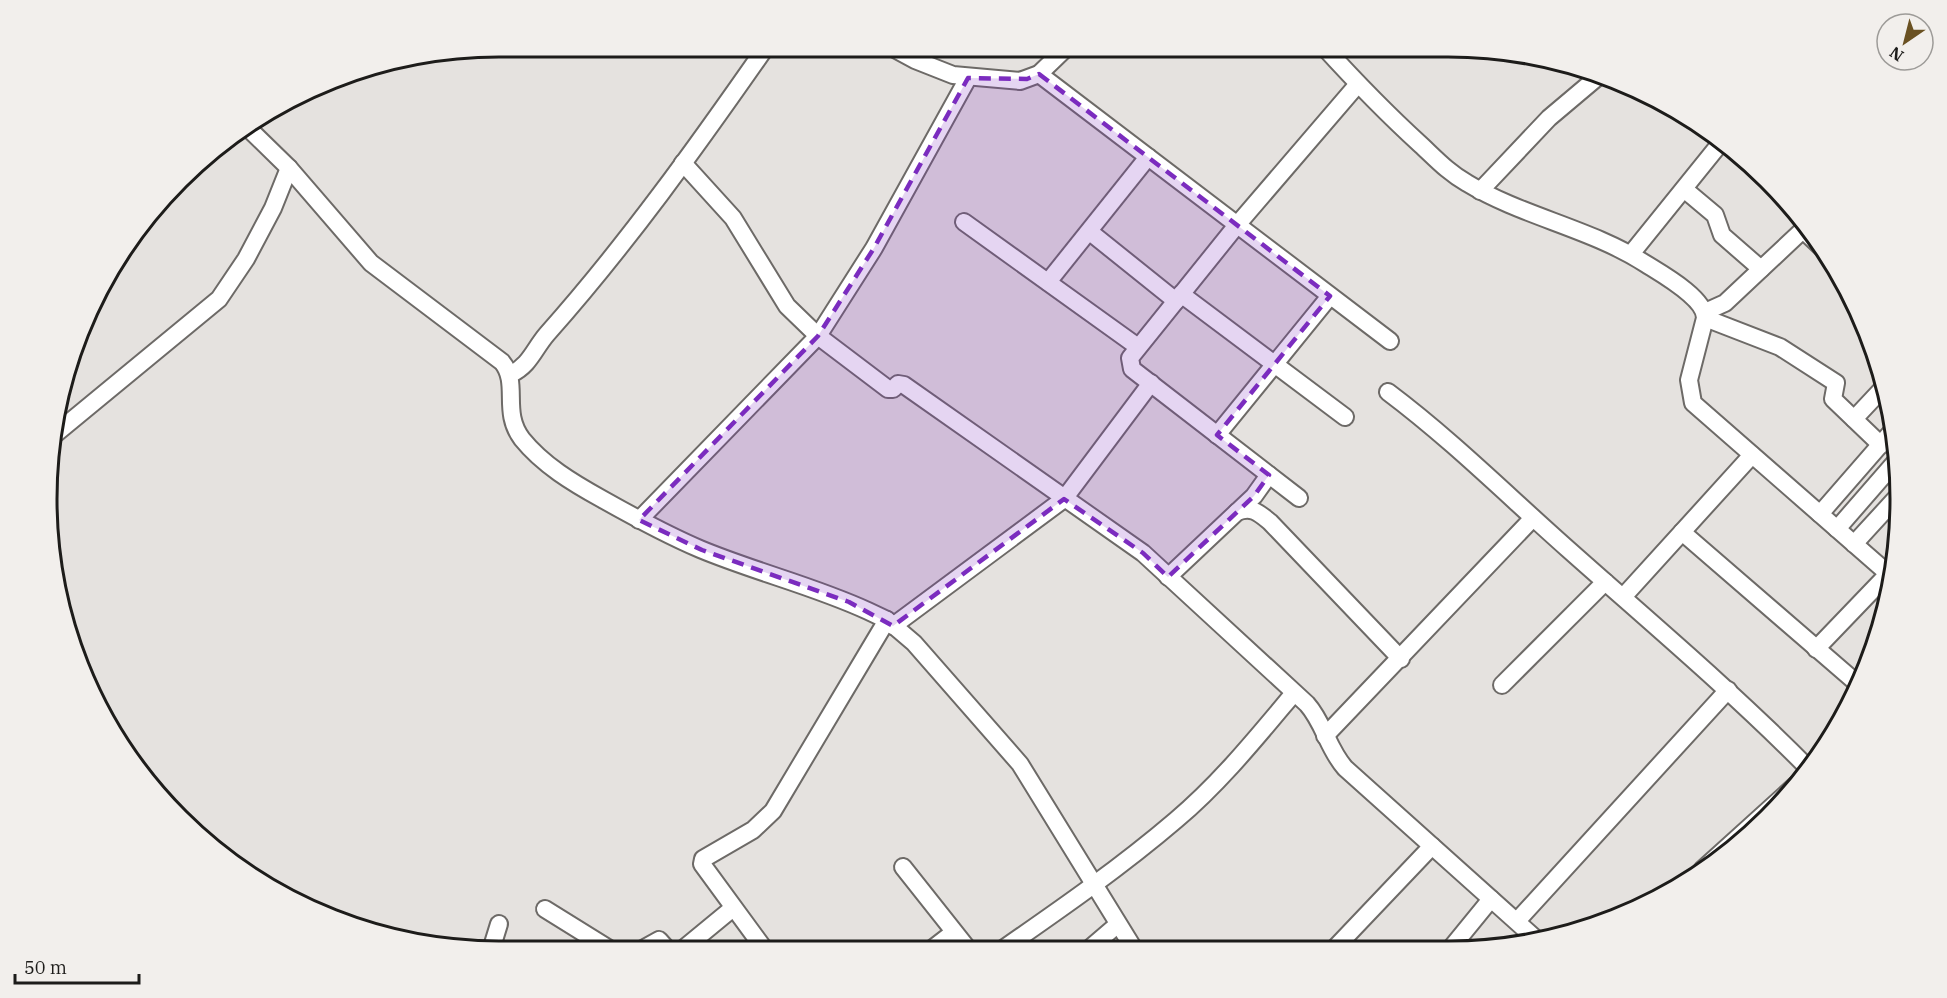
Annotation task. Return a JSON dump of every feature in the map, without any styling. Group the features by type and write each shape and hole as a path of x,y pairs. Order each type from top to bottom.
{"street":[{"path":"511,374 527,364 545,336 606,268 759,57"},
{"path":"911,57 937,70 968,78 1020,81 1039,74 1057,57"},
{"path":"1333,57 1358,84 1453,175 1480,190 1580,230 1631,254 1697,301 1705,315 1780,347 1836,383 1837,387 1831,396 1881,445"},
{"path":"1039,74 1390,341"},
{"path":"639,520 818,336 874,248 968,78"},
{"path":"1480,190 1549,118 1593,81"},
{"path":"1299,498 1151,383 1130,364 1130,358 1237,225 1358,84"},
{"path":"252,132 289,168 371,262 502,362 511,374 510,417 523,439 562,475 639,520 702,550 849,602 890,623 928,657 1020,764 1076,851 1128,941"},
{"path":"1631,254 1717,148"},
{"path":"1048,282 1148,157"},
{"path":"683,163 725,207 776,292 818,336 888,389 893,389 898,384 904,385 1143,553 1315,714 1325,736 1345,768 1530,934"},
{"path":"63,428 219,299 239,273 273,208 289,168"},
{"path":"1684,189 1715,215 1722,235 1761,269"},
{"path":"964,222 1138,347"},
{"path":"1090,232 1345,417"},
{"path":"1801,232 1725,303 1705,315 1689,380 1690,396 1697,408 1884,570"},
{"path":"1217,435 1330,296"},
{"path":"758,941 702,864 703,859 753,830 772,811 890,623 1065,499 1151,383"},
{"path":"1388,392 1431,424 1533,518 1728,690 1803,763"},
{"path":"1854,419 1877,394"},
{"path":"1820,514 1886,439"},
{"path":"1623,597 1752,455"},
{"path":"1837,529 1889,469"},
{"path":"1168,577 1254,496 1269,475"},
{"path":"1854,544 1890,506"},
{"path":"1237,512 1245,509 1255,510 1270,522 1401,658"},
{"path":"1325,736 1533,518"},
{"path":"1682,532 1851,678"},
{"path":"1502,685 1605,582"},
{"path":"1816,649 1882,583"},
{"path":"1517,921 1728,690"},
{"path":"1015,941 1094,885 1177,820 1210,788 1294,693"},
{"path":"1342,941 1432,846"},
{"path":"903,867 961,941"},
{"path":"1457,941 1491,899"},
{"path":"693,941 733,908"},
{"path":"545,909 597,941"},
{"path":"494,941 499,924"},
{"path":"1098,941 1117,925"},
{"path":"942,941 954,932"}],"highlighted area":[{"path":"1039,74 1330,296 1217,435 1269,475 1254,496 1168,577 1143,553 1064,499 893,626 849,602 702,550 639,520 818,336 874,248 968,78 1027,79"}]}
